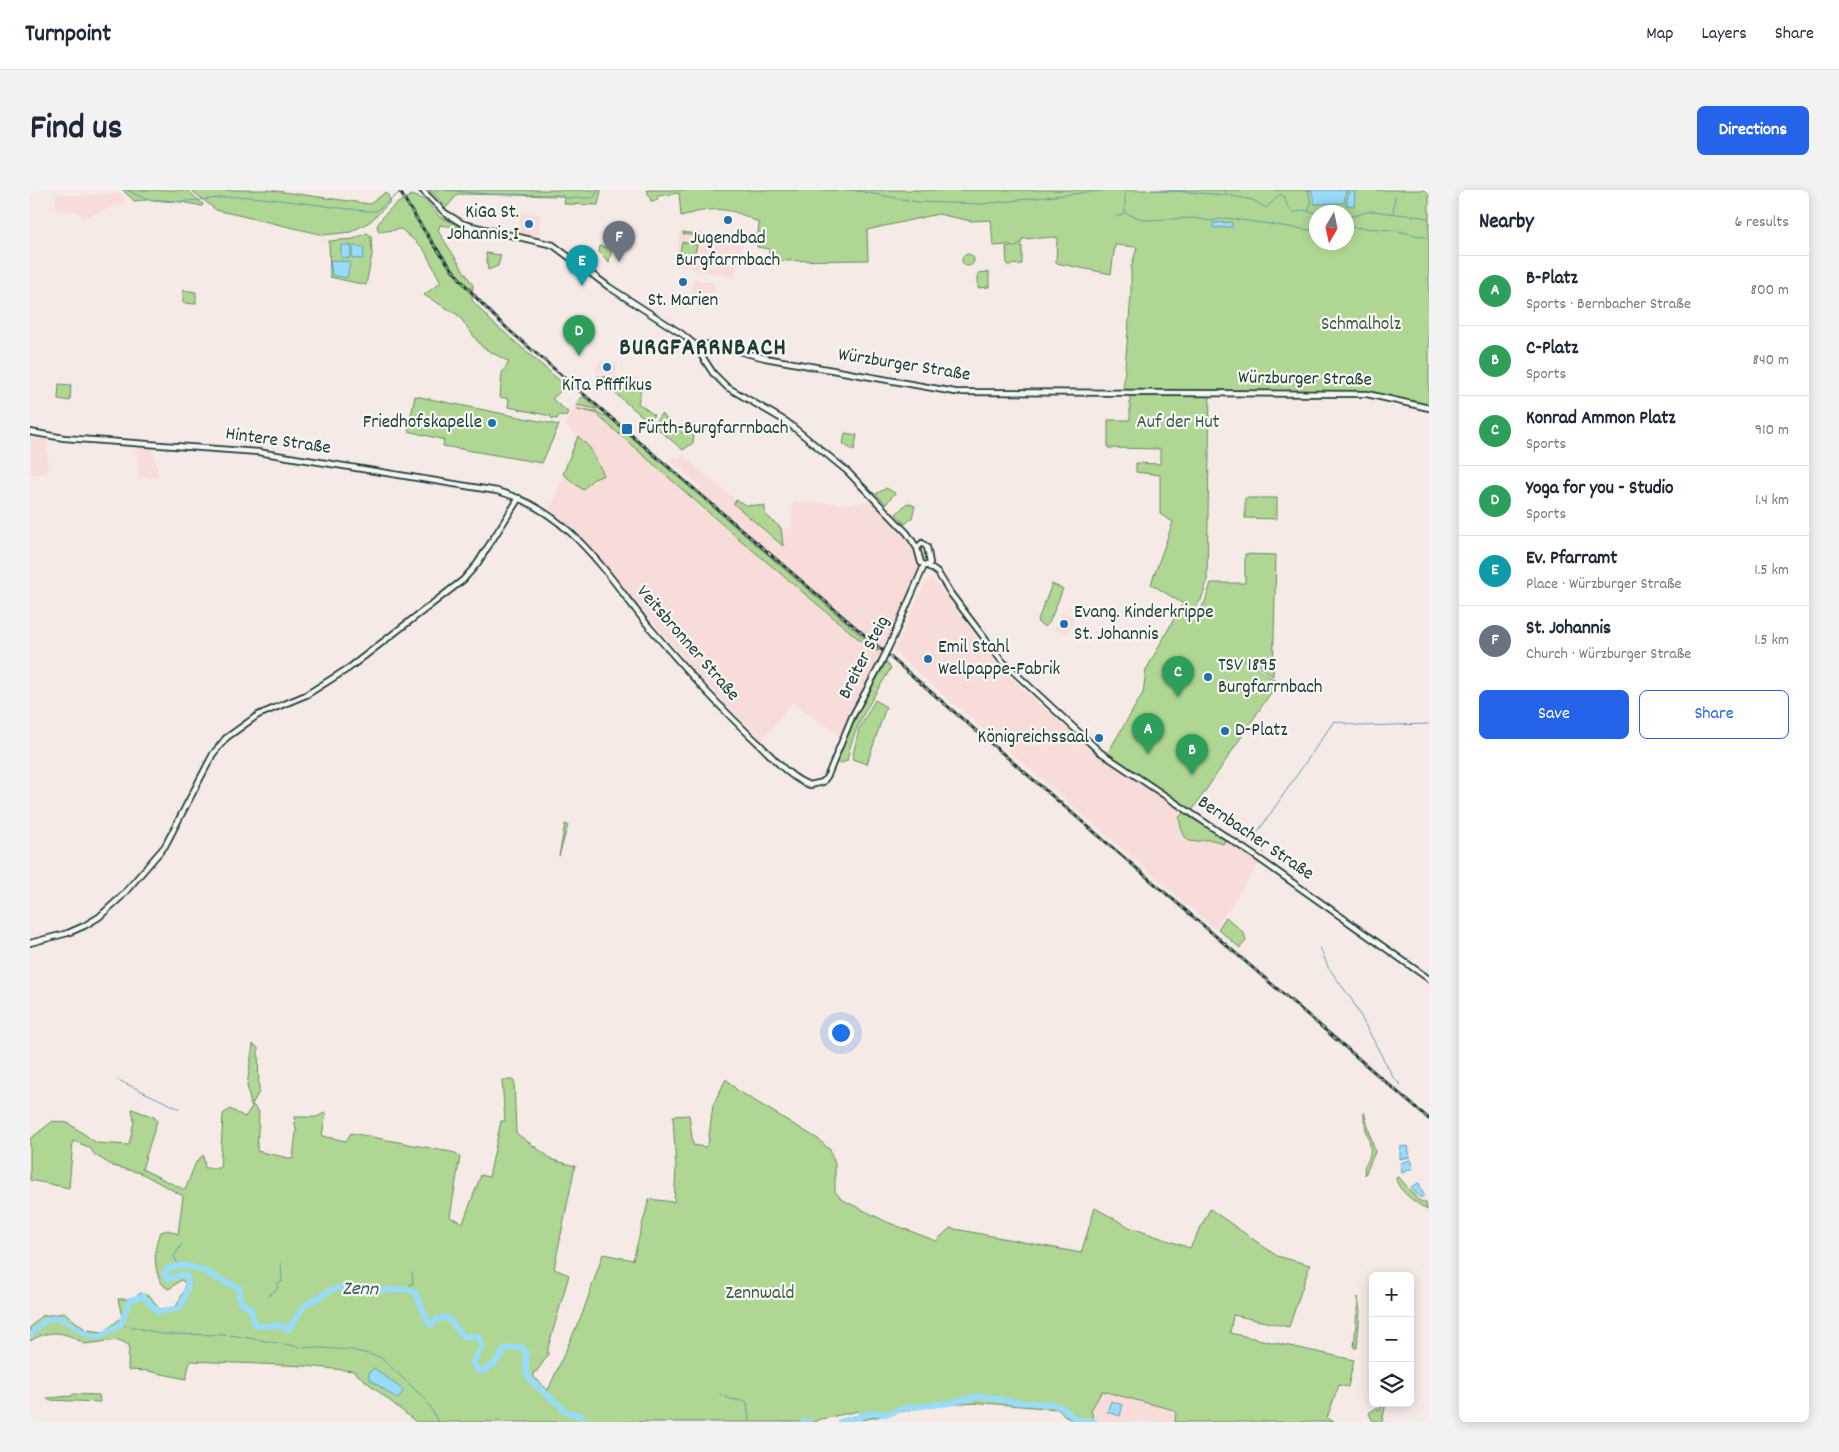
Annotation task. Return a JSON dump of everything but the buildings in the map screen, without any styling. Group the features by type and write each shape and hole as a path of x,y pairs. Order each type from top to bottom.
{"street":[{"path":"422,190 441,210 463,224 553,245 609,287 682,334 694,344 717,377 731,390 787,422 848,471 919,546 926,564"},
{"name":"Würzburger Straße","path":"694,344 714,345 765,358 956,392 1367,394 1429,408"},
{"name":"Hintere Straße","path":"30,432 64,438 258,452 488,489 519,498"},
{"path":"30,942 68,933 84,926 111,908 165,846 213,754 226,738 258,715 306,695 349,668 463,580 477,564 519,498"},
{"name":"Veitsbronner Straße","path":"519,498 544,510 575,535 695,679 729,715 796,777 810,785 818,784 826,779 834,764"},
{"path":"919,546 927,547 926,564"},
{"name":"Breiter Steig","path":"834,764 852,717 880,665 917,580 926,564"},
{"name":"Bernbacher Straße","path":"926,564 938,573 980,635 1001,660 1100,752 1258,858 1429,978"}],"shaded area":[{"path":"57,193 79,196 120,193 126,202 83,218 79,212 55,210"},
{"name":"KiGa St. Johannis I","path":"521,213 540,214 539,237 518,233"},
{"path":"680,231 742,239 742,249 734,278 674,265"},
{"path":"693,279 714,283 717,292 691,294"},
{"name":"KiTa Pfiffikus","path":"599,360 612,364 613,362 618,363 616,376 595,371"},
{"path":"576,403 586,404 731,532 878,650 697,493 701,487 669,460 674,455 679,459 682,455 736,500 734,504 783,545 781,528 792,528 793,502 853,504 872,501 912,544 920,565 899,617 840,735 792,703 764,738 764,742 697,674 577,532 550,510 578,436 566,425"},
{"path":"30,438 48,440 47,474 30,473"},
{"path":"136,447 153,448 159,478 139,477"},
{"path":"932,578 999,666 1040,705 1103,758 1260,863 1215,929 894,652 926,581"},
{"name":"Evang. Kinderkrippe St. Johannis","path":"1062,612 1075,617 1068,633 1056,630 1055,633 1054,631"},
{"path":"1102,1390 1170,1409 1176,1412 1175,1422 1095,1422 1091,1410"}],"green space":[{"path":"123,190 187,190 203,204 202,206 160,200 134,201"},
{"path":"191,190 269,190 370,204 386,192 391,201 371,221 351,232 324,235 216,210"},
{"path":"429,190 601,190 598,205 565,204 563,196 458,194 447,207"},
{"path":"647,190 1429,190 1429,405 1367,392 1210,391 1207,582 1201,600 1193,610 1151,584 1173,522 1160,514 1160,475 1136,472 1136,463 1160,464 1160,449 1108,448 1108,420 1130,420 1130,393 1123,392 1131,295 1131,268 1137,247 1115,245 1111,274 1056,263 1057,237 1022,239 1021,244 993,246 991,220 971,221 938,214 867,230 868,260 769,261 769,249 757,247 759,223 748,217 739,213 721,210 703,211 681,216 679,193 658,196 657,200 651,201"},
{"path":"412,195 425,200 440,217 464,228 440,225 438,231 473,285 472,300 490,320 566,386 552,399 568,412 566,416 559,415 557,419 508,407 509,399 500,397 502,373 509,362 482,347 458,315 424,295 441,282 423,248 401,229 379,232 377,226 387,212 396,204"},
{"path":"683,232 736,240 735,242 683,234"},
{"path":"367,233 371,236 372,255 366,285 330,277 329,241 353,239"},
{"path":"682,242 697,245 693,260 679,257"},
{"path":"600,246 612,248 609,262 599,252"},
{"path":"1022,246 1022,264 1007,265 1006,247"},
{"path":"486,253 501,255 498,266 488,270"},
{"path":"966,254 970,254 974,260 970,266 966,266 962,262 962,258"},
{"path":"989,272 989,287 978,288 978,273"},
{"path":"183,290 196,292 196,304 183,303"},
{"path":"598,376 643,382 638,403 654,415 649,422 598,379"},
{"path":"59,384 71,385 70,401 58,399"},
{"path":"415,396 559,425 542,463 443,446 444,440 408,431"},
{"path":"584,397 597,409 576,405 580,398"},
{"path":"577,409 597,411 604,416 606,415 879,651 872,650 731,532 595,413"},
{"path":"661,414 684,434 693,424 695,426 693,443 683,450 653,425"},
{"path":"845,433 857,435 854,451 843,444"},
{"path":"578,436 590,448 604,475 592,480 583,490 563,474"},
{"path":"886,488 895,493 886,504 876,494"},
{"path":"1245,498 1277,498 1277,519 1245,518"},
{"path":"736,500 746,505 765,506 765,514 781,528 783,546 734,504"},
{"path":"907,503 915,506 912,518 905,524 896,514"},
{"name":"TSV 1895 Burgfarrnbach","path":"1245,554 1276,555 1273,676 1260,667 1260,658 1242,658 1278,682 1192,811 1107,754 1143,693 1146,670 1181,606 1196,615 1205,602 1211,583 1245,583"},
{"path":"1052,584 1063,589 1049,623 1045,627 1037,622"},
{"path":"886,662 891,668 859,724 847,761 839,764 837,760 861,707"},
{"path":"875,700 886,707 867,764 852,759 859,729"},
{"path":"1183,813 1225,838 1223,844 1207,840 1190,841 1186,838 1179,818"},
{"path":"565,824 568,825 559,856"},
{"path":"1226,917 1244,933 1246,941 1240,948 1218,929"},
{"path":"253,1044 258,1048 259,1092 251,1106 247,1085"},
{"name":"Zennwald","path":"726,1079 737,1090 818,1139 830,1150 835,1164 835,1191 841,1199 887,1222 936,1241 950,1228 1081,1253 1095,1208 1129,1227 1190,1248 1210,1209 1277,1256 1310,1265 1289,1327 1233,1315 1230,1333 1354,1360 1348,1387 1339,1385 1327,1418 1334,1422 1175,1422 1176,1412 1170,1409 1102,1391 1091,1410 1094,1422 1073,1422 1057,1409 983,1403 933,1405 862,1420 858,1411 817,1420 817,1422 416,1422 353,1371 306,1366 190,1361 186,1379 148,1371 128,1370 129,1345 119,1340 84,1344 64,1334 51,1333 30,1341 30,1328 41,1316 65,1313 86,1330 104,1332 122,1317 118,1299 131,1299 141,1293 150,1296 159,1309 176,1307 185,1288 185,1283 181,1280 169,1289 164,1286 157,1272 155,1254 161,1232 168,1230 178,1234 183,1196 141,1173 113,1166 95,1155 89,1147 73,1141 69,1188 30,1180 30,1139 53,1121 68,1123 97,1143 129,1145 134,1121 132,1109 154,1117 157,1121 142,1169 185,1190 196,1162 203,1155 205,1168 220,1168 223,1114 230,1109 245,1117 253,1105 259,1112 257,1151 293,1159 296,1131 294,1117 317,1117 326,1112 322,1136 346,1141 351,1133 456,1153 460,1157 450,1217 463,1223 481,1175 489,1177 501,1121 505,1121 502,1080 514,1080 516,1133 553,1160 575,1166 554,1269 569,1275 548,1348 548,1355 537,1371 534,1372 533,1376 548,1390 583,1312 603,1254 633,1260 649,1199 674,1202 676,1169 673,1116 689,1115 693,1145 705,1147 708,1144 713,1105"},
{"path":"1364,1112 1375,1152 1365,1175 1364,1167 1370,1153 1370,1146 1365,1127"},
{"path":"1399,1177 1418,1200 1426,1203 1427,1210 1400,1188 1396,1178"},
{"path":"1358,1297 1360,1311 1357,1348 1354,1348"},
{"path":"73,1394 99,1395 100,1402 48,1400 47,1398 72,1396"},
{"path":"1381,1407 1385,1407 1382,1422 1372,1420 1369,1413 1376,1408 1380,1410"}],"water":[{"path":"1311,190 1346,190 1344,203 1315,204"},
{"path":"1349,190 1355,192 1354,206 1346,205"},
{"path":"1232,222 1232,227 1213,228 1213,223"},
{"path":"341,245 351,245 350,258 341,257"},
{"path":"353,246 364,247 363,259 352,258"},
{"path":"330,260 350,262 347,278 332,275"},
{"path":"1408,1146 1410,1157 1400,1159 1400,1147"},
{"path":"1410,1160 1413,1168 1402,1173 1400,1163"},
{"path":"1419,1183 1424,1196 1420,1198 1411,1187"},
{"path":"374,1368 402,1389 403,1391 398,1399 369,1379 369,1373"},
{"path":"1111,1401 1123,1405 1120,1416 1107,1412"}],"waterway":[{"path":"127,190 141,197 172,202 251,197 366,211 376,211 403,190"},
{"path":"444,190 486,194 558,195 566,198 592,198 598,190"},
{"path":"852,190 918,202 982,204 1109,190"},
{"path":"1125,190 1125,213 1145,220 1194,218 1210,221 1227,218 1309,230"},
{"path":"1153,190 1169,192 1175,190"},
{"path":"1225,190 1227,195 1253,200 1266,208 1280,194 1285,197 1287,206 1293,213 1303,210 1309,211"},
{"path":"1308,190 1311,204 1308,210"},
{"path":"1173,191 1226,195"},
{"path":"1393,213 1395,196"},
{"path":"1354,216 1373,211 1429,218"},
{"path":"1116,217 1123,214"},
{"path":"1354,228 1394,230 1429,238"},
{"path":"1264,853 1255,836 1334,721 1360,726 1429,724"},
{"path":"1320,947 1328,967 1352,1000 1393,1077 1401,1085"},
{"path":"118,1080 180,1109"},
{"path":"178,1264 174,1256 182,1244"},
{"path":"268,1296 278,1288 277,1284 282,1282 281,1263"},
{"name":"Zenn","path":"30,1336 41,1324 49,1319 57,1318 64,1320 79,1330 99,1337 121,1324 130,1300 143,1296 158,1312 180,1308 188,1287 187,1276 182,1275 169,1279 165,1275 167,1269 176,1266 194,1268 239,1287 240,1303 251,1308 254,1324 260,1326 279,1325 288,1330 304,1306 331,1290 341,1287 365,1291 409,1289 415,1292 429,1323 432,1325 436,1320 447,1317 463,1336 480,1337 481,1349 473,1362 480,1371 494,1363 505,1349 521,1347 526,1352 526,1371 531,1381 567,1412 582,1416 582,1422"},
{"path":"409,1289 410,1284 413,1284 412,1273"},
{"name":"Zenn","path":"121,1324 125,1326"},
{"path":"129,1326 162,1334 226,1335"},
{"path":"230,1335 301,1347"},
{"path":"304,1347 352,1350 380,1357 426,1400"},
{"path":"720,1394 730,1399 747,1402 749,1422"},
{"name":"Zenn","path":"840,1422 874,1413 888,1414 904,1408 949,1403 980,1396 1015,1402 1052,1404 1064,1409 1075,1419 1095,1422"},
{"path":"428,1403 438,1422"},
{"name":"Zenn","path":"803,1422 809,1422"}],"railway":[{"path":"399,190 423,229 449,265 478,299 510,331 1429,1119"}],"place":[{"name":"Jugendbad Burgfarrnbach","path":"728,220"},
{"name":"KiGa St. Johannis I","path":"529,224"},
{"name":"St. Johannis","path":"619,262"},
{"name":"St. Marien","path":"683,282"},
{"name":"Ev. Pfarramt","path":"582,286"},
{"name":"Yoga for you - Studio","path":"579,356"},
{"name":"KiTa Pfiffikus","path":"607,367"},
{"name":"Friedhofskapelle","path":"492,423"},
{"name":"Fürth-Burgfarrnbach","path":"627,429"},
{"name":"Evang. Kinderkrippe St. Johannis","path":"1064,624"},
{"name":"Emil Stahl Wellpappe-Fabrik","path":"928,659"},
{"name":"TSV 1895 Burgfarrnbach","path":"1208,677"},
{"name":"Konrad Ammon Platz","path":"1178,697"},
{"name":"D-Platz","path":"1225,731"},
{"name":"Königreichssaal","path":"1099,738"},
{"name":"B-Platz","path":"1148,754"},
{"name":"C-Platz","path":"1192,775"}],"district":[{"name":"BURGFARRNBACH","path":"703,349"}],"park label":[{"name":"Schmalholz","path":"1361,325"},
{"name":"Auf der Hut","path":"1178,423"}]}
